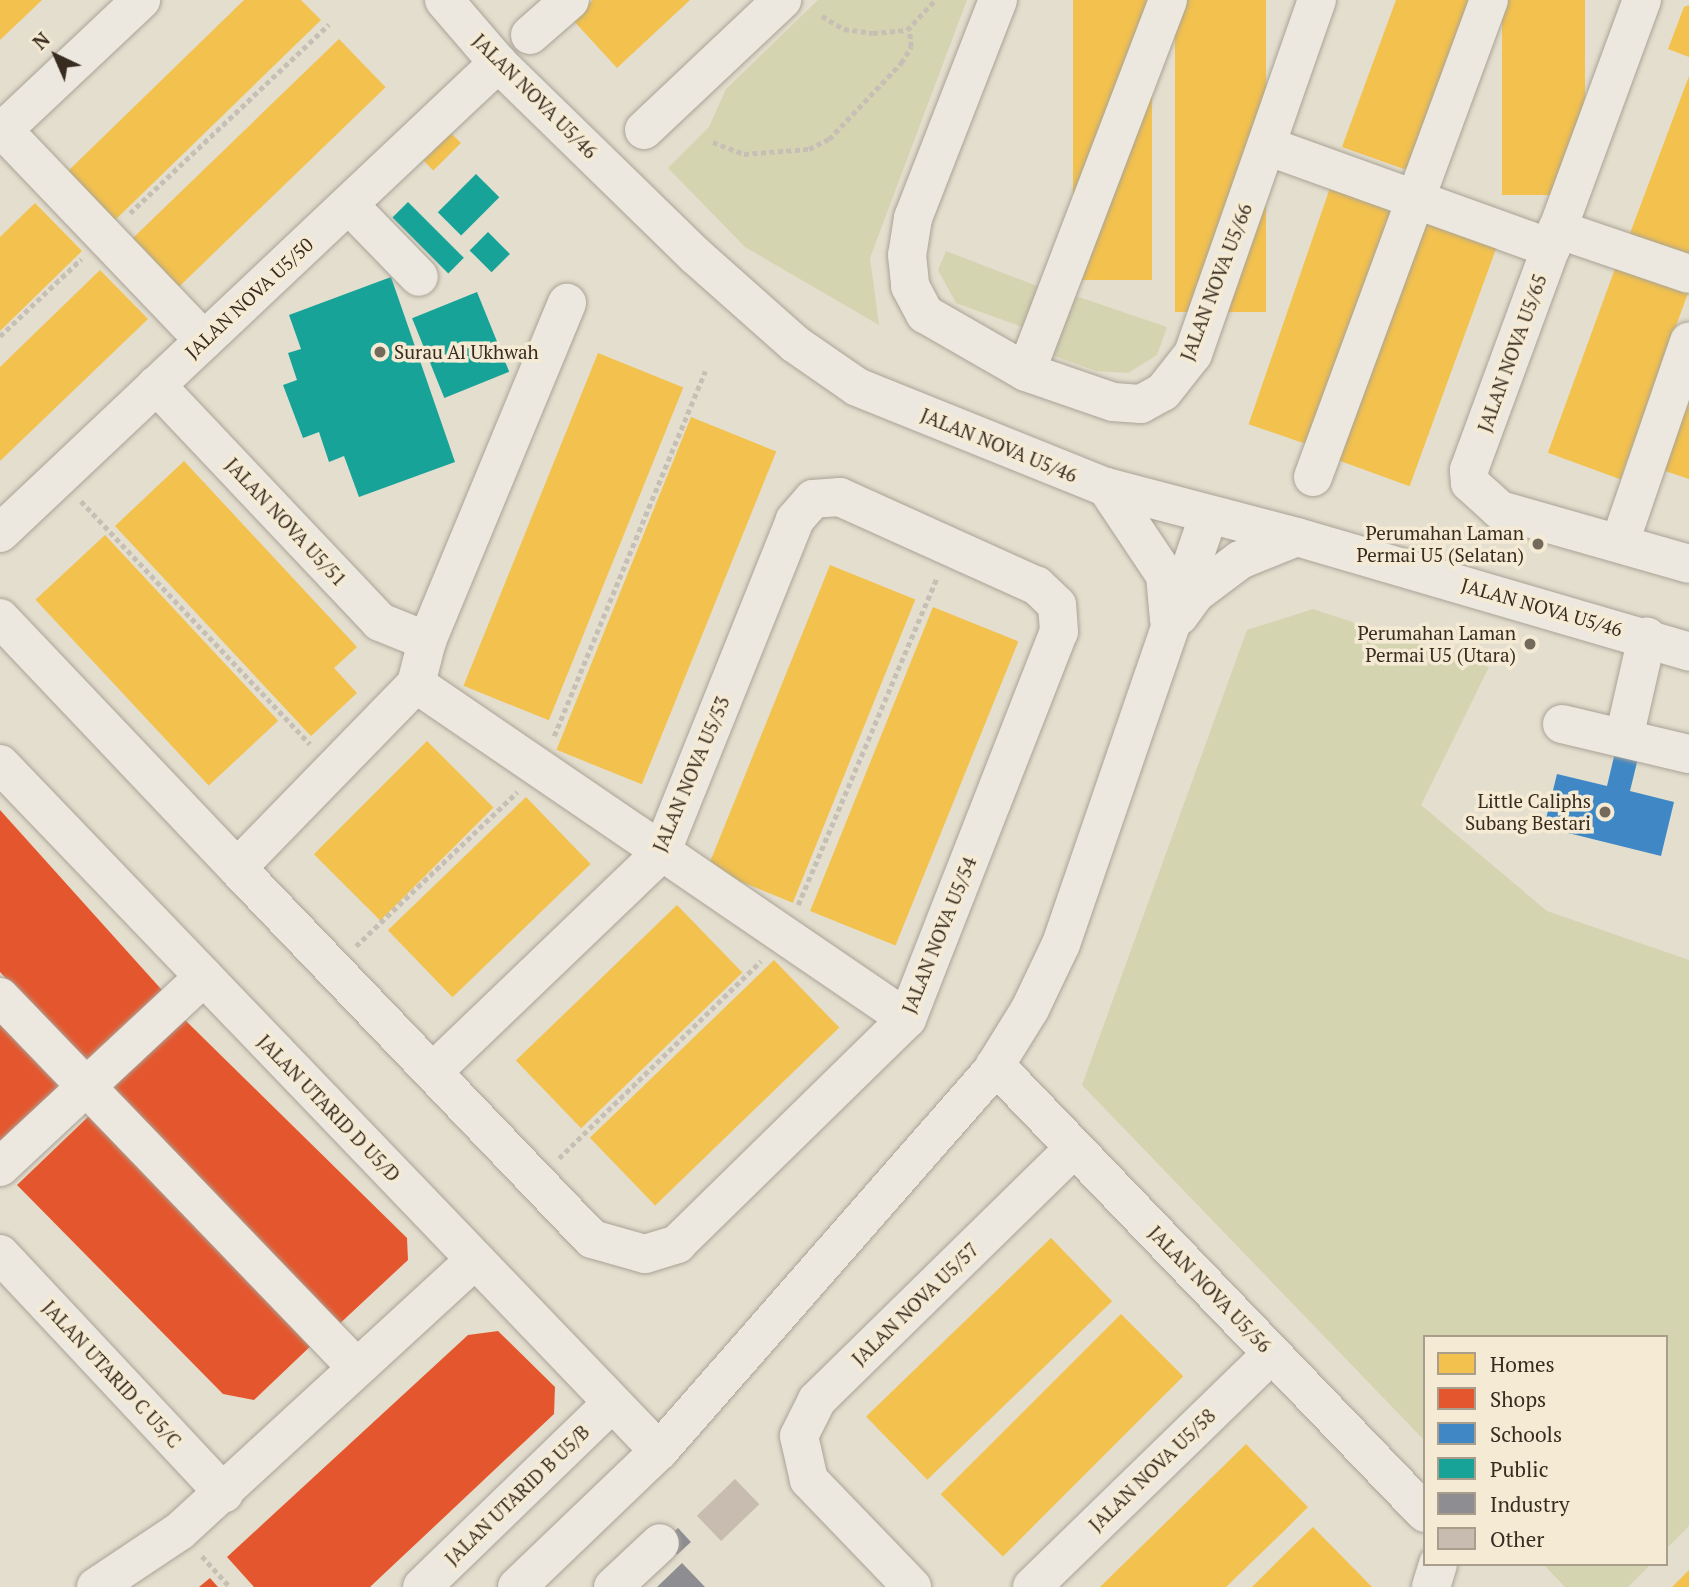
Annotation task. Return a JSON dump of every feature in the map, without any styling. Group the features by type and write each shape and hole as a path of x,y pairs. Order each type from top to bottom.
{"street":[{"path":"141,0 1,131 204,341"},
{"name":"JALAN NOVA U5/46","path":"444,0 498,63 696,256 795,344 857,387 1106,487 1208,517 1297,537 1647,637 1689,652"},
{"path":"530,35 570,0"},
{"path":"644,131 782,0"},
{"name":"JALAN NOVA U5/66","path":"998,0 914,218 907,255 910,286 925,314 1026,372 1113,402 1141,404 1163,392 1192,354 1317,0"},
{"path":"1026,372 1168,0"},
{"path":"1313,477 1489,0"},
{"name":"JALAN NOVA U5/65","path":"1642,0 1469,470 1470,483 1500,510 1620,542 1689,564"},
{"name":"JALAN NOVA U5/50","path":"0,533 498,63"},
{"path":"1267,146 1415,199 1689,274"},
{"path":"349,205 419,276"},
{"path":"236,868 416,684 427,640 567,303"},
{"path":"1620,542 1689,342"},
{"name":"JALAN NOVA U5/51","path":"156,385 380,622 427,640"},
{"path":"1106,487 1165,575 1170,629"},
{"name":"JALAN NOVA U5/53","path":"433,1072 661,853 795,520 813,499 840,497 950,547"},
{"path":"517,1587 659,1451 995,1065 1030,1009 1061,944 1208,517"},
{"path":"1170,629 1196,593 1240,560 1297,537"},
{"name":"JALAN NOVA U5/54","path":"536,1180 592,1239 645,1254 677,1244 907,1019 1059,632 1057,605 1037,586 950,547"},
{"path":"0,618 536,1180"},
{"path":"1624,738 1647,637"},
{"path":"416,684 907,1019"},
{"path":"1562,724 1689,754"},
{"name":"JALAN UTARID D U5/D","path":"0,764 659,1451"},
{"path":"0,1167 204,977"},
{"path":"0,997 356,1367"},
{"name":"JALAN NOVA U5/56","path":"995,1065 1423,1511"},
{"name":"JALAN NOVA U5/57","path":"912,1587 809,1480 799,1436 817,1400 1074,1148"},
{"name":"JALAN UTARID C U5/C","path":"0,1254 224,1493"},
{"path":"96,1587 180,1531 475,1260"},
{"name":"JALAN NOVA U5/58","path":"1032,1587 1272,1354"},
{"name":"JALAN UTARID B U5/B","path":"422,1587 612,1403"},
{"path":"613,1587 660,1543"},
{"path":"1431,1587 1437,1566"}],"path":[{"path":"822,16 844,29 873,33 909,27 935,0"},
{"path":"120,223 329,24"},
{"path":"713,142 744,154 809,149 829,139 901,63 911,47 909,27"},
{"path":"0,336 90,251"},
{"path":"333,968 540,770 705,371"},
{"path":"59,477 333,769"},
{"path":"536,1180 785,937 950,547"}],"green space":[{"path":"818,0 967,0 870,258 879,325 745,247 668,168 709,127 726,89"},
{"path":"946,251 1045,289 1030,330 956,303 938,270"},
{"path":"1067,293 1167,327 1157,355 1128,373 1096,371 1046,353"},
{"path":"1313,609 1489,667 1421,805 1547,911 1689,960 1689,1526 1668,1547 1668,1335 1423,1335 1423,1439 1082,1085 1247,630"},
{"path":"1545,1566 1649,1566 1628,1587 1565,1587"}],"building: Homes":[{"path":"0,0 42,0 0,40"},
{"path":"244,0 301,0 321,20 112,223 65,174"},
{"path":"593,0 690,0 617,68 572,19"},
{"path":"1073,0 1152,0 1152,280 1073,280"},
{"path":"1175,0 1266,0 1266,312 1175,312"},
{"path":"1396,0 1478,0 1415,173 1342,147"},
{"path":"1502,0 1585,0 1585,195 1502,195"},
{"path":"1689,5 1689,57 1668,49 1684,7"},
{"path":"339,39 386,87 177,289 130,240"},
{"path":"1689,76 1689,267 1626,244"},
{"path":"451,133 461,143 433,170 423,161"},
{"path":"1331,185 1396,207 1314,447 1249,424"},
{"path":"35,203 82,251 0,331 0,237"},
{"path":"1421,218 1497,246 1410,486 1333,459"},
{"path":"1617,263 1689,289 1620,479 1548,453"},
{"path":"100,270 148,319 0,461 0,367"},
{"path":"598,353 683,387 549,720 464,686"},
{"path":"1689,368 1689,479 1653,467"},
{"path":"691,417 776,451 642,784 557,750"},
{"path":"184,461 357,647 334,668 357,693 311,736 115,526"},
{"path":"105,535 278,721 209,786 36,600"},
{"path":"830,565 915,599 793,903 708,868"},
{"path":"933,607 1018,641 895,946 810,911"},
{"path":"427,741 493,807 380,921 314,854"},
{"path":"526,797 591,864 452,997 388,930"},
{"path":"677,905 742,973 581,1128 516,1061"},
{"path":"774,960 839,1028 655,1205 590,1138"},
{"path":"1051,1238 1112,1301 927,1480 866,1417"},
{"path":"1121,1314 1183,1376 1003,1557 941,1494"},
{"path":"1246,1444 1308,1507 1285,1530 1226,1587 1100,1587"},
{"path":"1313,1527 1372,1587 1252,1587 1290,1549"},
{"path":"1689,1570 1689,1587 1672,1587"}],"building: Shops":[{"path":"0,810 170,999 93,1073 0,972"},
{"path":"0,1014 73,1092 0,1160"},
{"path":"185,1020 407,1238 408,1260 335,1328 106,1094"},
{"path":"91,1114 317,1340 254,1400 223,1394 17,1185"},
{"path":"498,1331 555,1387 554,1414 370,1587 254,1587 227,1557 468,1335"},
{"path":"210,1578 218,1587 199,1587"}],"building: Schools":[{"path":"1617,744 1640,750 1630,791 1674,802 1661,856 1544,827 1557,774 1607,786"}],"building: Public":[{"path":"476,174 499,197 461,236 438,212"},
{"path":"408,202 464,258 448,273 392,218"},
{"path":"488,232 510,254 492,272 470,250"},
{"path":"391,277 455,462 359,497 344,456 329,462 319,432 303,438 283,385 297,380 288,353 301,349 289,315"},
{"path":"477,292 509,372 444,398 412,318"}],"building: Industry":[{"path":"678,1528 691,1542 677,1555 664,1541"},
{"path":"682,1563 705,1587 657,1587"}],"building: Other":[{"path":"735,1479 759,1504 721,1541 697,1516"}],"place":[{"name":"Surau Al Ukhwah","path":"380,352"},
{"name":"Perumahan Laman Permai U5 (Selatan)","path":"1538,544"},
{"name":"Perumahan Laman Permai U5 (Utara)","path":"1530,644"},
{"name":"Little Caliphs Subang Bestari","path":"1605,812"}]}
